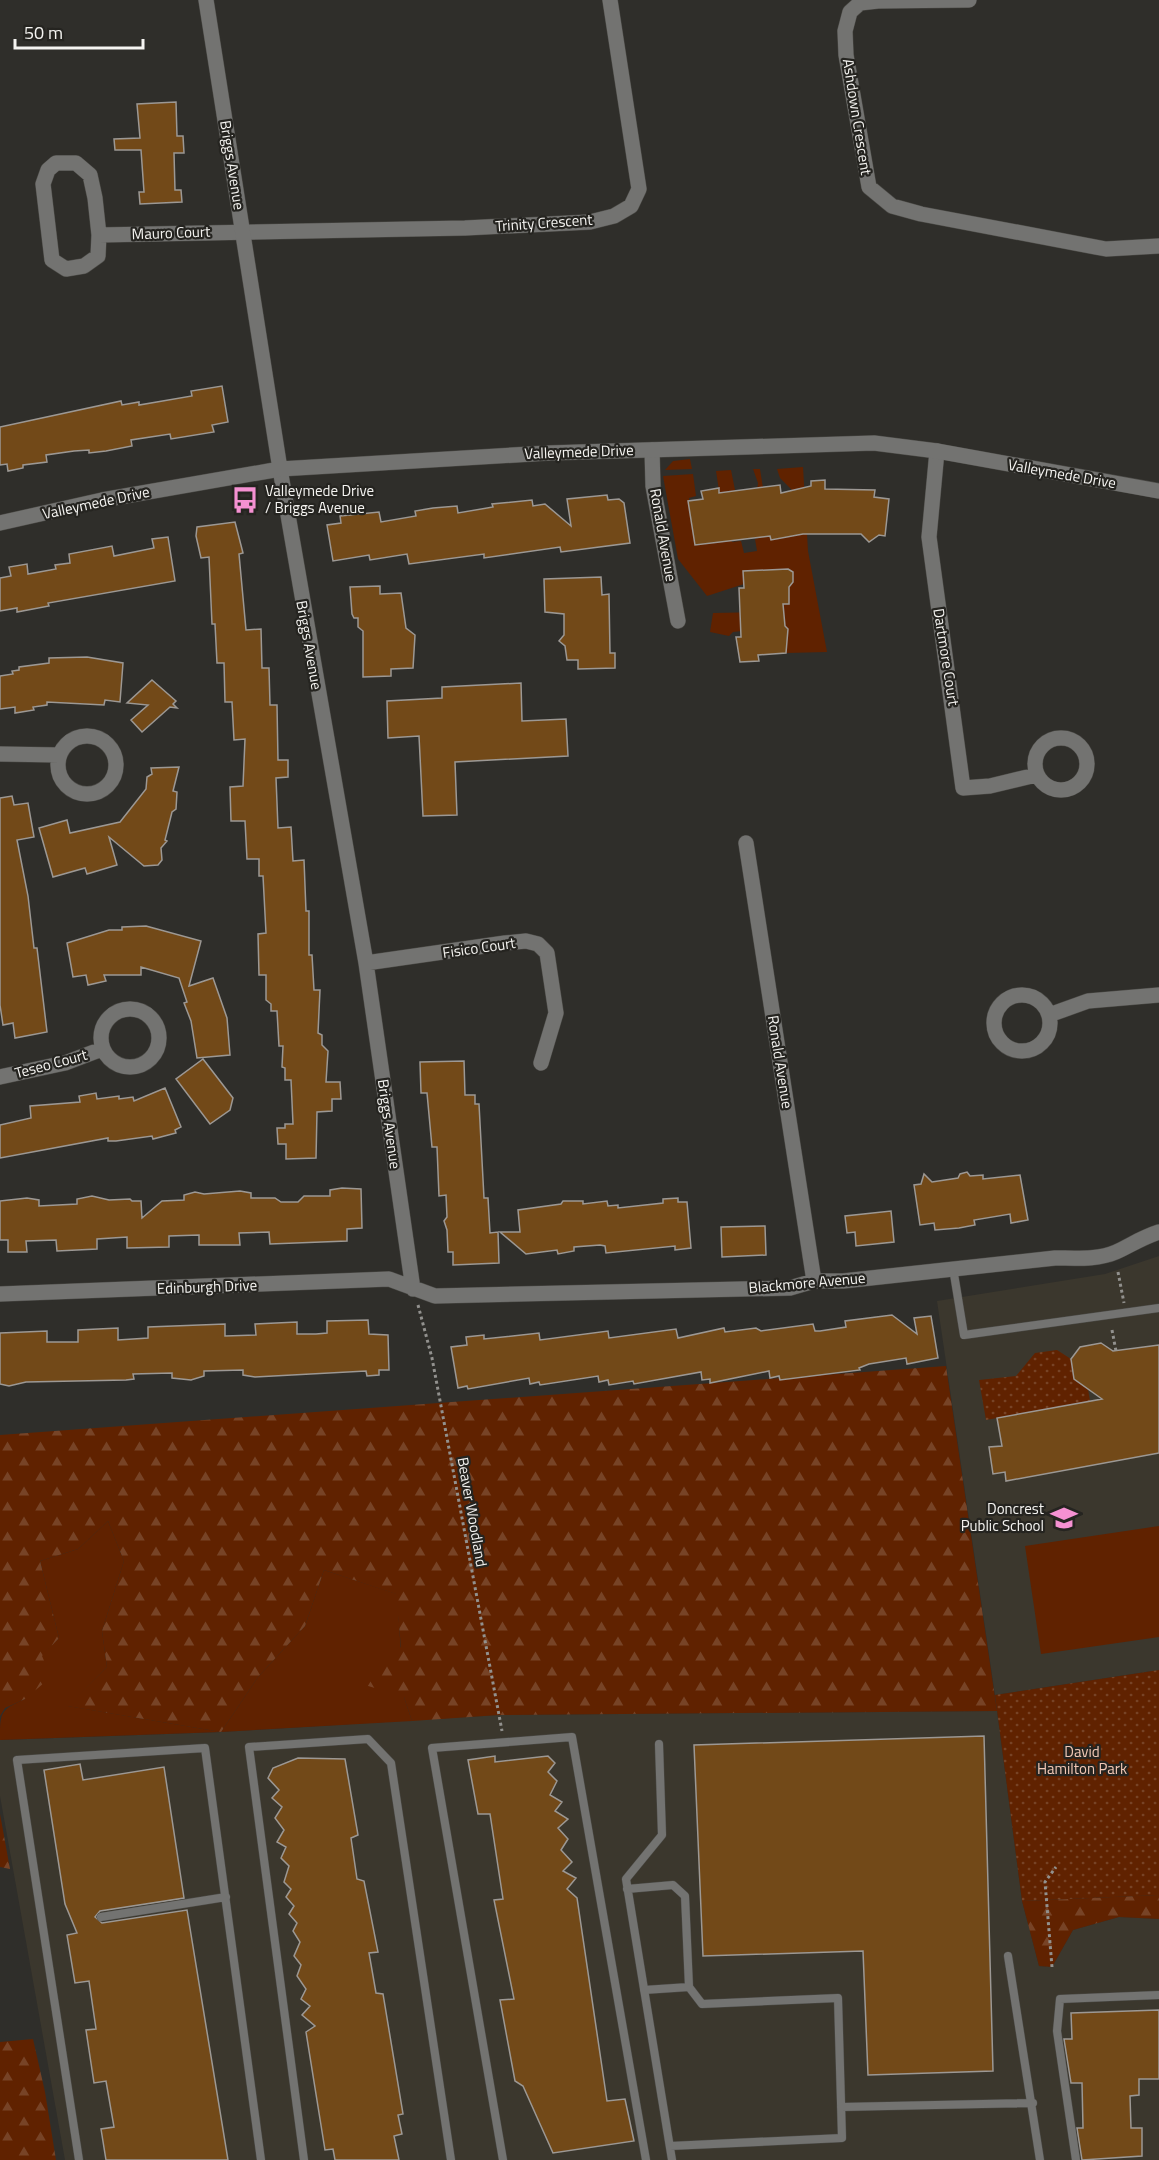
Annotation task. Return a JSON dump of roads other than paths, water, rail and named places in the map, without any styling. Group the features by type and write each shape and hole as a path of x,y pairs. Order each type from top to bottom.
{"street":[{"name":"Briggs Avenue","path":"206,0 280,469 366,963 413,1289"},
{"name":"Trinity Crescent","path":"243,231 465,228 590,222 614,216 631,206 639,189 637,168 610,0"},
{"name":"Ashdown Crescent","path":"969,0 878,1 860,3 850,12 845,31 846,55 869,187 891,206 921,214 1106,249 1159,246"},
{"path":"56,163 76,163 90,175 99,235 98,256 84,266 66,269 52,260 43,184 48,170 56,163"},
{"name":"Mauro Court","path":"99,235 243,231"},
{"name":"Valleymede Drive","path":"0,523 102,500 280,469 536,453 874,443 937,451 1159,491"},
{"name":"Ronald Avenue","path":"652,450 653,486 678,621"},
{"name":"Dartmore Court","path":"937,451 929,537 963,788 990,786 1036,775"},
{"path":"0,754 59,755"},
{"name":"Ronald Avenue","path":"746,843 814,1281"},
{"name":"Fisico Court","path":"366,963 505,943 526,941 538,944 547,953 556,1013 541,1063"},
{"path":"1049,1014 1088,1001 1159,995"},
{"name":"Teseo Court","path":"0,1077 66,1063 102,1049"},
{"name":"Blackmore Avenue","path":"413,1289 435,1296 447,1296 790,1288 814,1281 843,1281 953,1268 1086,1258 1115,1252 1138,1238 1159,1232"},
{"name":"Edinburgh Drive","path":"0,1294 388,1279 413,1289"}],"lane":[{"path":"953,1268 964,1335 1159,1308"},
{"path":"503,2160 432,1748 572,1737 646,2160"},
{"path":"304,2160 249,1747 368,1739 391,1763 451,2160"},
{"path":"659,1744 662,1835 626,1879 672,2160"},
{"path":"79,2160 17,1760 206,1749 261,2160"},
{"path":"627,1888 673,1885 685,1896 689,1987 702,2004 837,1998 842,2138 670,2146"},
{"path":"101,1917 226,1897"},
{"path":"1008,1956 1033,2103 1040,2160"},
{"path":"644,1990 689,1987"},
{"path":"1076,2160 1057,2031 1060,1999 1159,1995"},
{"path":"841,2107 1033,2103"}],"place":[{"name":"Valleymede Drive / Briggs Avenue","path":"245,500"},
{"name":"Doncrest Public School","path":"1064,1518"}],"park label":[{"name":"David Hamilton Park","path":"1082,1760"}]}
